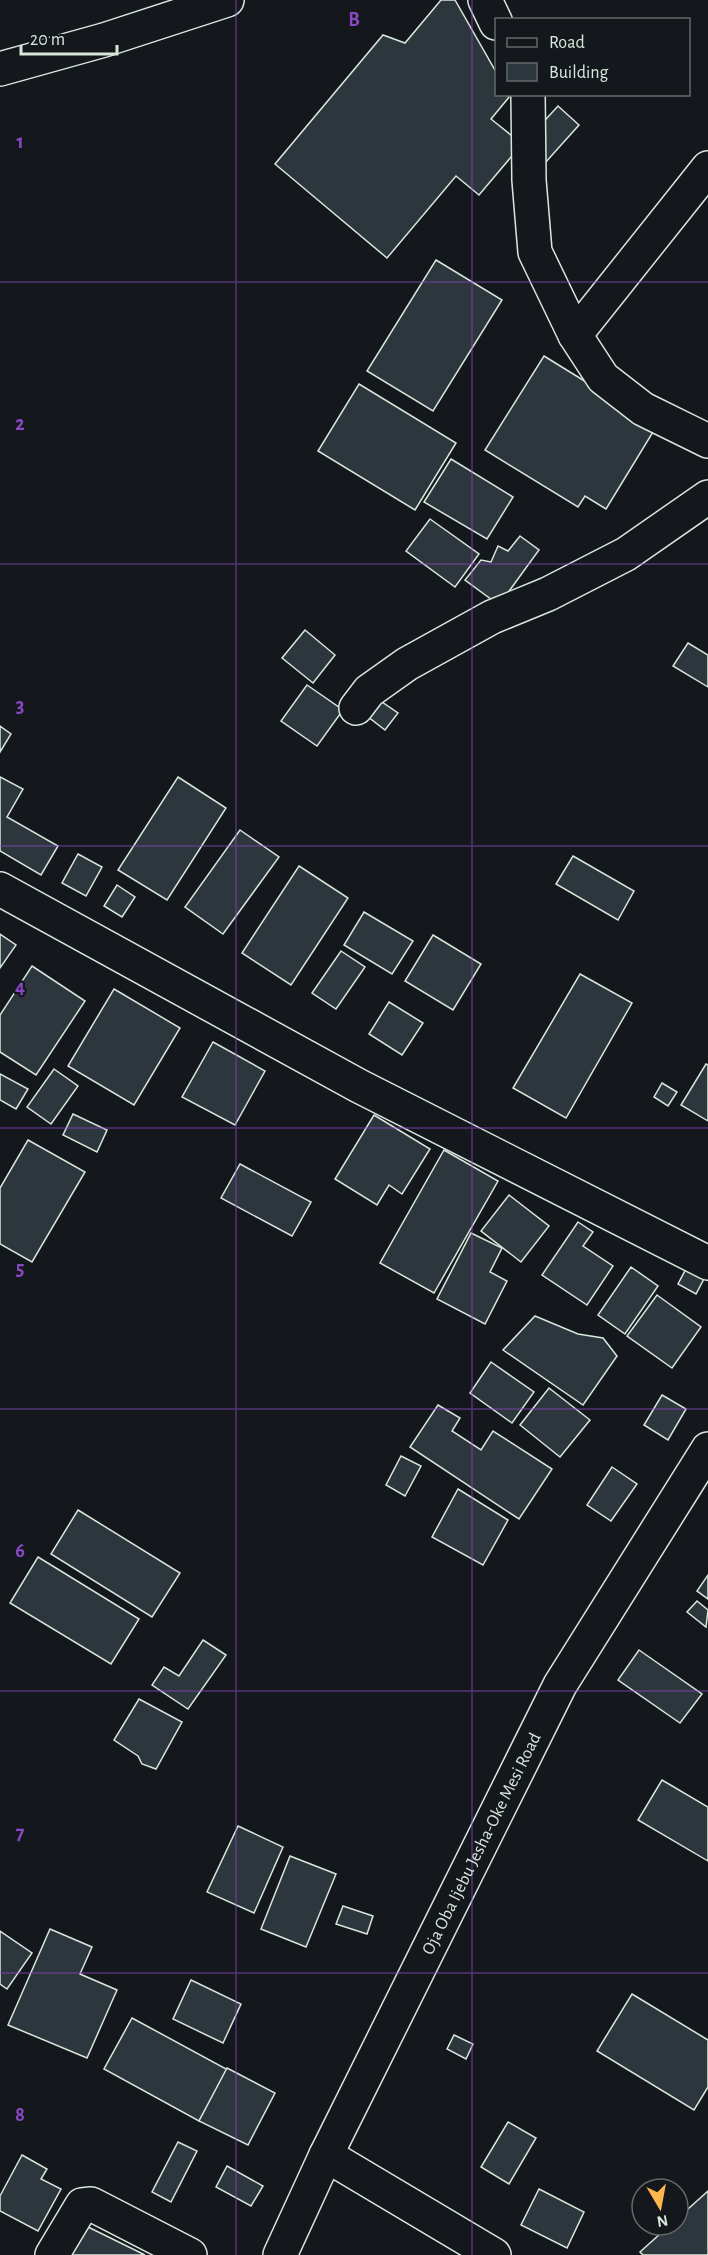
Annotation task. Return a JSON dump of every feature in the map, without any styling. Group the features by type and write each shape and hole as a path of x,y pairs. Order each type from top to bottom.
{"street":[{"path":"0,69 104,40 227,0"},
{"path":"485,0 495,22"},
{"path":"528,96 529,180 535,252 574,335 603,378 643,409 708,441"},
{"path":"574,335 708,168"},
{"path":"356,708 369,690 407,664 492,617 548,594 626,554 708,497"},
{"path":"0,889 359,1086 708,1263"},
{"name":"Oja Oba Ijebu Jesha-Oke Mesi Road","path":"280,2255 326,2155 560,1685 708,1449"},
{"path":"326,2155 494,2255"},
{"path":"52,2255 82,2205 86,2204 91,2204 190,2255"}],"building":[{"path":"441,0 455,0 495,70 495,96 510,96 491,119 522,144 479,195 456,176 387,258 275,164 383,35 405,43"},
{"path":"558,106 579,125 545,163 537,129"},
{"path":"436,260 502,300 433,411 367,371"},
{"path":"544,356 638,414 638,423 653,432 606,509 585,496 578,507 485,450"},
{"path":"359,384 456,443 415,510 318,451"},
{"path":"451,459 513,497 487,539 424,502"},
{"path":"430,519 479,554 455,587 406,551"},
{"path":"520,536 539,550 499,605 465,580 481,560 491,562 498,546 508,551"},
{"path":"305,630 335,655 313,683 282,658"},
{"path":"688,643 708,655 708,687 673,666"},
{"path":"307,685 343,710 317,746 281,721"},
{"path":"379,700 398,713 385,730 367,716"},
{"path":"0,726 11,734 0,752"},
{"path":"0,777 23,789 7,817 58,846 41,875 0,851"},
{"path":"178,777 226,808 167,900 118,870"},
{"path":"240,830 279,857 223,934 185,907"},
{"path":"78,854 102,867 86,896 62,883"},
{"path":"573,856 634,891 618,920 556,884"},
{"path":"299,866 348,898 291,985 242,953"},
{"path":"117,885 135,897 122,917 104,906"},
{"path":"364,912 413,941 392,974 344,945"},
{"path":"0,934 16,945 0,968"},
{"path":"433,935 481,964 453,1010 405,981"},
{"path":"341,951 365,967 336,1009 312,993"},
{"path":"32,966 85,1001 36,1075 0,1052 0,1015"},
{"path":"580,974 632,1003 566,1118 513,1088"},
{"path":"114,989 180,1028 134,1105 68,1066"},
{"path":"389,1002 423,1023 402,1055 369,1034"},
{"path":"213,1042 265,1071 235,1125 182,1097"},
{"path":"706,1064 708,1065 708,1121 681,1105"},
{"path":"54,1069 78,1086 51,1124 27,1107"},
{"path":"0,1074 28,1089 16,1109 0,1100"},
{"path":"662,1083 677,1092 668,1106 654,1097"},
{"path":"73,1114 107,1130 97,1152 63,1135"},
{"path":"374,1115 430,1149 402,1194 389,1185 377,1205 335,1179"},
{"path":"28,1140 85,1172 32,1262 0,1244 0,1188"},
{"path":"444,1150 498,1181 434,1293 380,1263"},
{"path":"240,1164 311,1202 292,1236 221,1198"},
{"path":"509,1195 549,1226 521,1262 481,1231"},
{"path":"578,1222 593,1232 583,1246 613,1266 587,1305 542,1275"},
{"path":"471,1233 502,1248 490,1272 507,1281 485,1324 437,1299"},
{"path":"688,1265 706,1275 696,1294 678,1284"},
{"path":"631,1267 658,1286 625,1334 598,1315"},
{"path":"657,1295 701,1327 672,1368 627,1336"},
{"path":"535,1316 578,1334 603,1338 617,1356 583,1405 503,1350"},
{"path":"491,1362 534,1392 512,1423 470,1393"},
{"path":"549,1388 590,1420 560,1457 520,1425"},
{"path":"662,1395 686,1409 668,1440 644,1425"},
{"path":"438,1405 460,1418 452,1431 481,1450 493,1431 552,1469 519,1519 410,1447"},
{"path":"401,1456 421,1466 405,1496 386,1485"},
{"path":"612,1467 637,1484 611,1521 587,1505"},
{"path":"458,1489 508,1520 483,1565 432,1537"},
{"path":"78,1510 180,1573 152,1617 51,1554"},
{"path":"38,1557 139,1619 111,1664 10,1603"},
{"path":"708,1575 708,1599 697,1591"},
{"path":"697,1601 708,1610 706,1627 687,1612"},
{"path":"203,1640 226,1655 188,1709 152,1685 164,1667 179,1676"},
{"path":"639,1650 702,1694 680,1723 618,1680"},
{"path":"139,1699 182,1722 156,1769 142,1764 138,1756 114,1740"},
{"path":"662,1780 708,1807 708,1861 638,1820"},
{"path":"238,1826 283,1847 254,1913 207,1892"},
{"path":"290,1856 336,1874 306,1947 261,1929"},
{"path":"343,1906 373,1916 367,1934 336,1924"},
{"path":"50,1929 92,1947 80,1974 117,1990 87,2058 8,2025"},
{"path":"0,1931 32,1953 7,1989 0,1984"},
{"path":"191,1980 241,2004 223,2043 173,2019"},
{"path":"632,1994 708,2040 708,2087 694,2110 597,2051"},
{"path":"132,2018 228,2070 199,2121 104,2069"},
{"path":"454,2035 473,2044 466,2059 447,2049"},
{"path":"227,2068 275,2093 248,2145 199,2121"},
{"path":"508,2122 536,2138 509,2184 481,2167"},
{"path":"178,2142 197,2151 171,2202 152,2192"},
{"path":"22,2155 47,2169 41,2179 61,2189 38,2231 0,2211 0,2196"},
{"path":"227,2166 263,2186 251,2206 216,2187"},
{"path":"539,2189 584,2212 567,2248 521,2225"},
{"path":"708,2191 708,2255 643,2255 640,2252 657,2237 690,2237 690,2207"},
{"path":"84,2225 145,2255 69,2255"}]}
